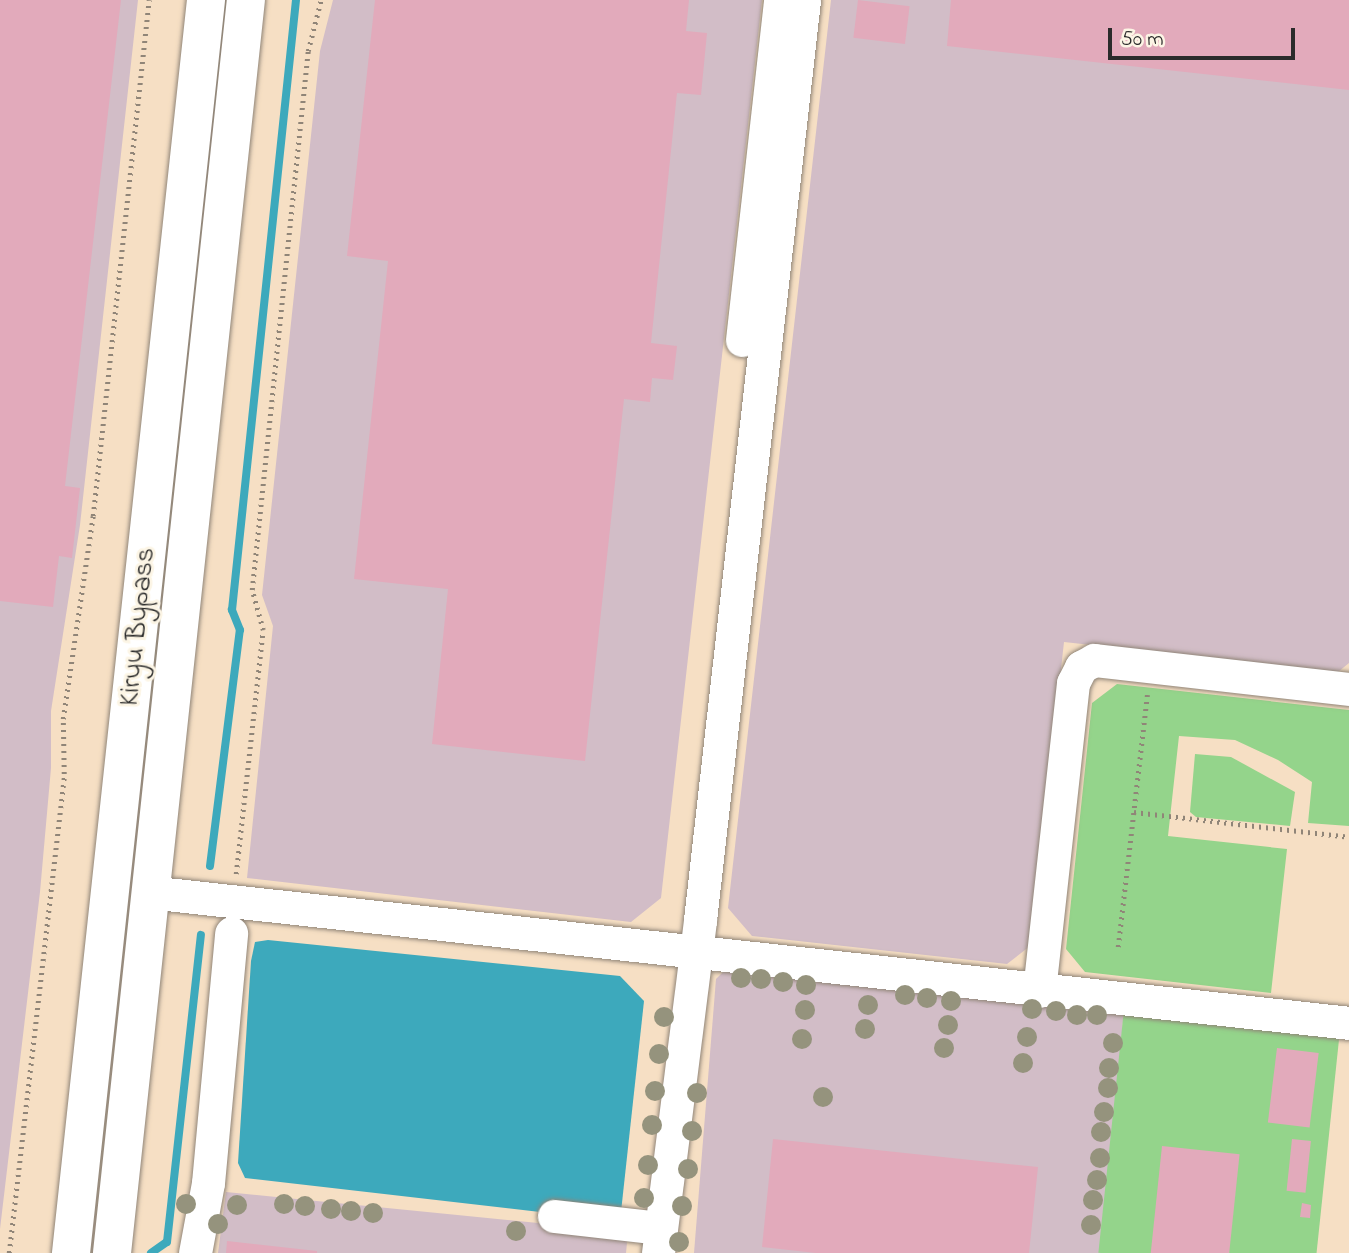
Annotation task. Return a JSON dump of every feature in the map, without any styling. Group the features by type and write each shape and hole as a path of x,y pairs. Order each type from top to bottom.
{"highway":[{"name":"Kiryu Bypass","path":"71,1253 206,0"},
{"name":"Kiryu Bypass","path":"112,1253 148,892 246,0"}],"street":[{"path":"692,952 688,917 728,547 733,424 780,0"},
{"path":"554,1216 659,1241 692,952 700,920 804,0"},
{"path":"1039,991 1073,683 1081,667 1094,660 1349,689"},
{"path":"148,892 1039,991 1348,1018"},
{"path":"195,1253 208,1183 231,933"}],"path":[{"path":"9,1253 64,774 63,719 93,516 149,0"},
{"path":"235,882 263,630 252,590 308,51 321,0"},
{"path":"1118,947 1150,666"},
{"path":"1134,812 1349,838"}],"shaded area":[{"path":"0,0 138,0 80,525 51,711 51,768 40,892 0,1229"},
{"path":"333,0 762,0 661,898 631,922 247,878 273,626 262,595 320,51"},
{"path":"831,0 1349,0 1349,663 1338,672 1064,642 1030,946 1007,964 752,936 728,908"},
{"path":"727,968 1124,1009 1104,1253 694,1253 716,979"},
{"path":"226,1192 628,1232 626,1253 218,1253"}],"green space":[{"path":"1117,684 1349,710 1349,826 1308,823 1312,782 1278,760 1235,740 1179,736 1168,836 1287,849 1271,993 1085,972 1066,949 1092,703"},
{"path":"1195,754 1231,757 1295,792 1290,826 1196,817 1190,812"},
{"path":"1124,1009 1340,1032 1317,1253 1098,1253"}],"water":[{"path":"268,940 620,976 644,1001 621,1212 540,1212 245,1178 238,1163 251,961 255,942"}],"building":[{"path":"0,0 121,0 65,486 80,488 72,558 59,556 53,607 0,601"},
{"path":"375,0 689,0 686,31 707,33 701,95 677,93 651,343 677,346 673,380 652,378 650,402 624,399 585,761 432,744 448,589 354,579 388,261 347,256"},
{"path":"858,0 910,6 905,44 853,38"},
{"path":"951,0 1349,0 1349,90 947,46"},
{"path":"1277,1048 1319,1053 1310,1128 1268,1122"},
{"path":"773,1139 1038,1167 1029,1253 816,1253 762,1247"},
{"path":"1292,1139 1311,1141 1305,1193 1287,1191"},
{"path":"1162,1146 1240,1154 1229,1253 1151,1253"},
{"path":"1302,1203 1311,1205 1310,1218 1300,1217"},
{"path":"227,1241 317,1251 317,1253 226,1253"}],"waterway":[{"path":"210,866 240,630 232,610 296,0"},
{"path":"151,1253 167,1242 201,935"}]}
